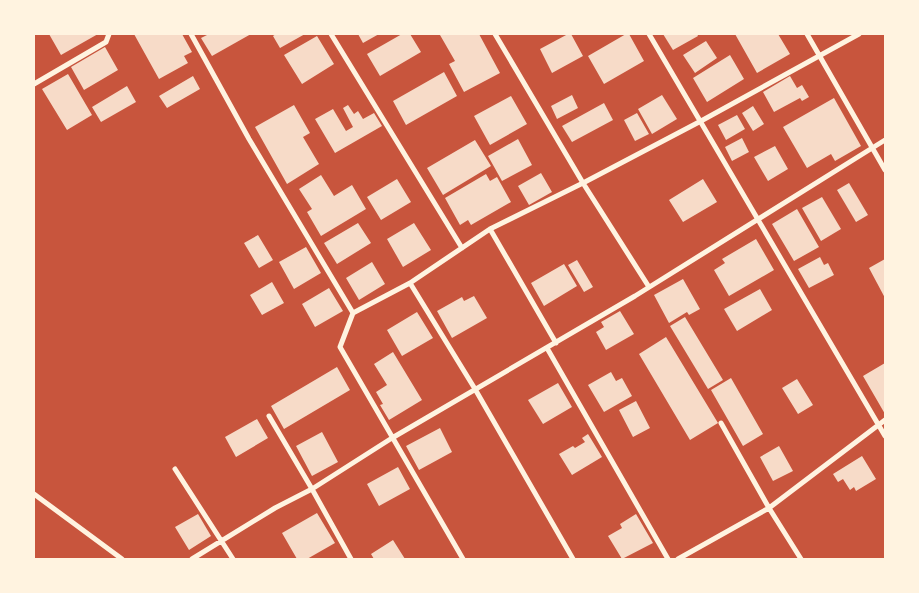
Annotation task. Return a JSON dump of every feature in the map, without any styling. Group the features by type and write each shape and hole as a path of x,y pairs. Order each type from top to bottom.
{"street":[{"path":"34,84 106,42 109,34"},
{"path":"191,34 249,139 353,313"},
{"path":"331,34 462,248"},
{"path":"495,34 583,183 649,287"},
{"path":"648,34 885,436"},
{"path":"807,34 885,170"},
{"path":"463,559 340,347 353,313 410,283 490,229 701,121 859,34"},
{"path":"192,559 275,508 312,489 392,438 649,287 885,140"},
{"path":"490,229 556,343"},
{"path":"410,283 475,389 573,559"},
{"path":"547,348 668,559"},
{"path":"269,416 351,559"},
{"path":"678,559 769,508 885,420"},
{"path":"722,424 769,508 801,559"},
{"path":"175,469 233,559"},
{"path":"34,494 122,559"}],"building":[{"path":"49,34 98,34 61,55"},
{"path":"134,34 182,34 192,52 184,56 188,63 159,79"},
{"path":"209,34 251,34 212,56 201,38"},
{"path":"276,34 305,34 280,48 273,36"},
{"path":"358,34 379,34 363,43"},
{"path":"402,34 410,34 421,52 380,76 367,54"},
{"path":"479,34 500,73 464,92 449,64 455,61 440,35"},
{"path":"571,34 583,56 552,73 540,49"},
{"path":"629,34 644,61 604,84 588,56"},
{"path":"663,34 697,34 698,36 673,50"},
{"path":"735,34 778,34 790,54 757,73"},
{"path":"317,36 334,64 302,84 284,55"},
{"path":"706,41 717,58 695,73 683,55"},
{"path":"105,47 118,70 84,90 71,67"},
{"path":"730,55 744,79 707,102 693,78"},
{"path":"444,72 457,96 406,125 393,101"},
{"path":"68,74 92,115 67,130 42,89"},
{"path":"193,76 200,89 167,108 159,96"},
{"path":"790,76 797,88 802,85 809,97 802,101 800,98 774,112 763,92"},
{"path":"127,86 136,102 101,122 92,107"},
{"path":"572,95 578,108 557,119 551,106"},
{"path":"662,95 677,119 652,134 638,109"},
{"path":"511,96 527,124 490,145 474,116"},
{"path":"834,98 861,146 835,161 831,154 807,168 783,127"},
{"path":"604,103 613,120 572,142 562,126"},
{"path":"294,105 310,133 303,137 319,164 287,184 255,127"},
{"path":"348,105 354,114 358,111 363,119 374,113 382,126 335,153 315,119 333,109 346,131 353,127 343,108"},
{"path":"753,106 764,124 753,131 742,113"},
{"path":"637,113 649,134 635,141 624,120"},
{"path":"737,115 745,129 726,140 718,125"},
{"path":"742,138 749,152 732,161 725,147"},
{"path":"518,139 532,165 502,181 488,156"},
{"path":"475,140 491,166 443,195 427,168"},
{"path":"775,146 788,169 768,181 754,157"},
{"path":"541,173 552,192 529,205 518,186"},
{"path":"486,174 490,181 497,177 511,202 471,225 468,220 460,225 445,198"},
{"path":"321,175 334,196 352,185 366,209 321,236 307,212 312,209 299,189"},
{"path":"397,179 411,202 381,220 367,197"},
{"path":"703,179 717,202 683,222 669,200"},
{"path":"849,183 868,215 856,222 837,190"},
{"path":"822,197 841,229 821,241 802,208"},
{"path":"797,209 819,247 794,261 772,224"},
{"path":"358,223 371,243 337,264 324,243"},
{"path":"414,223 431,250 403,267 387,239"},
{"path":"258,235 273,260 259,268 244,243"},
{"path":"756,239 774,270 729,296 714,270 725,263 722,259"},
{"path":"306,247 321,273 294,289 279,262"},
{"path":"820,257 824,265 828,263 834,275 809,288 798,269"},
{"path":"885,259 885,298 869,268"},
{"path":"577,260 593,287 584,292 568,265"},
{"path":"372,262 385,284 359,300 346,278"},
{"path":"564,264 577,286 544,306 531,283"},
{"path":"683,279 700,309 689,315 687,312 669,323 654,295"},
{"path":"272,282 284,303 262,315 250,295"},
{"path":"329,288 343,311 315,327 302,304"},
{"path":"760,289 772,310 737,331 724,309"},
{"path":"474,296 487,318 452,338 437,311 462,297 464,301"},
{"path":"620,311 634,334 606,350 596,332 604,327 601,322"},
{"path":"417,312 433,338 402,356 387,330"},
{"path":"685,317 723,380 708,389 670,326"},
{"path":"666,337 718,423 690,440 639,354"},
{"path":"393,352 422,400 389,420 380,405 383,404 376,392 387,385 374,364"},
{"path":"885,363 885,414 863,376"},
{"path":"337,367 350,390 284,429 271,406"},
{"path":"611,372 616,381 622,378 632,396 604,412 588,385"},
{"path":"731,378 763,434 743,446 711,390"},
{"path":"797,379 813,405 798,414 782,388"},
{"path":"558,383 572,407 543,424 528,400"},
{"path":"636,401 650,428 633,437 619,410"},
{"path":"257,419 268,438 236,457 225,437"},
{"path":"440,428 452,452 419,470 406,446"},
{"path":"322,432 338,462 312,476 296,446"},
{"path":"588,434 602,457 572,475 559,454 585,442 582,438"},
{"path":"779,446 793,471 773,481 760,457"},
{"path":"862,456 876,479 856,491 854,487 850,490 843,479 838,482 833,474"},
{"path":"398,467 410,489 379,506 367,484"},
{"path":"317,513 335,543 307,559 297,559 282,533"},
{"path":"198,514 211,536 189,550 175,527"},
{"path":"636,514 653,543 622,559 608,536 622,528 620,524"},
{"path":"393,540 405,559 374,559 371,554"}]}
